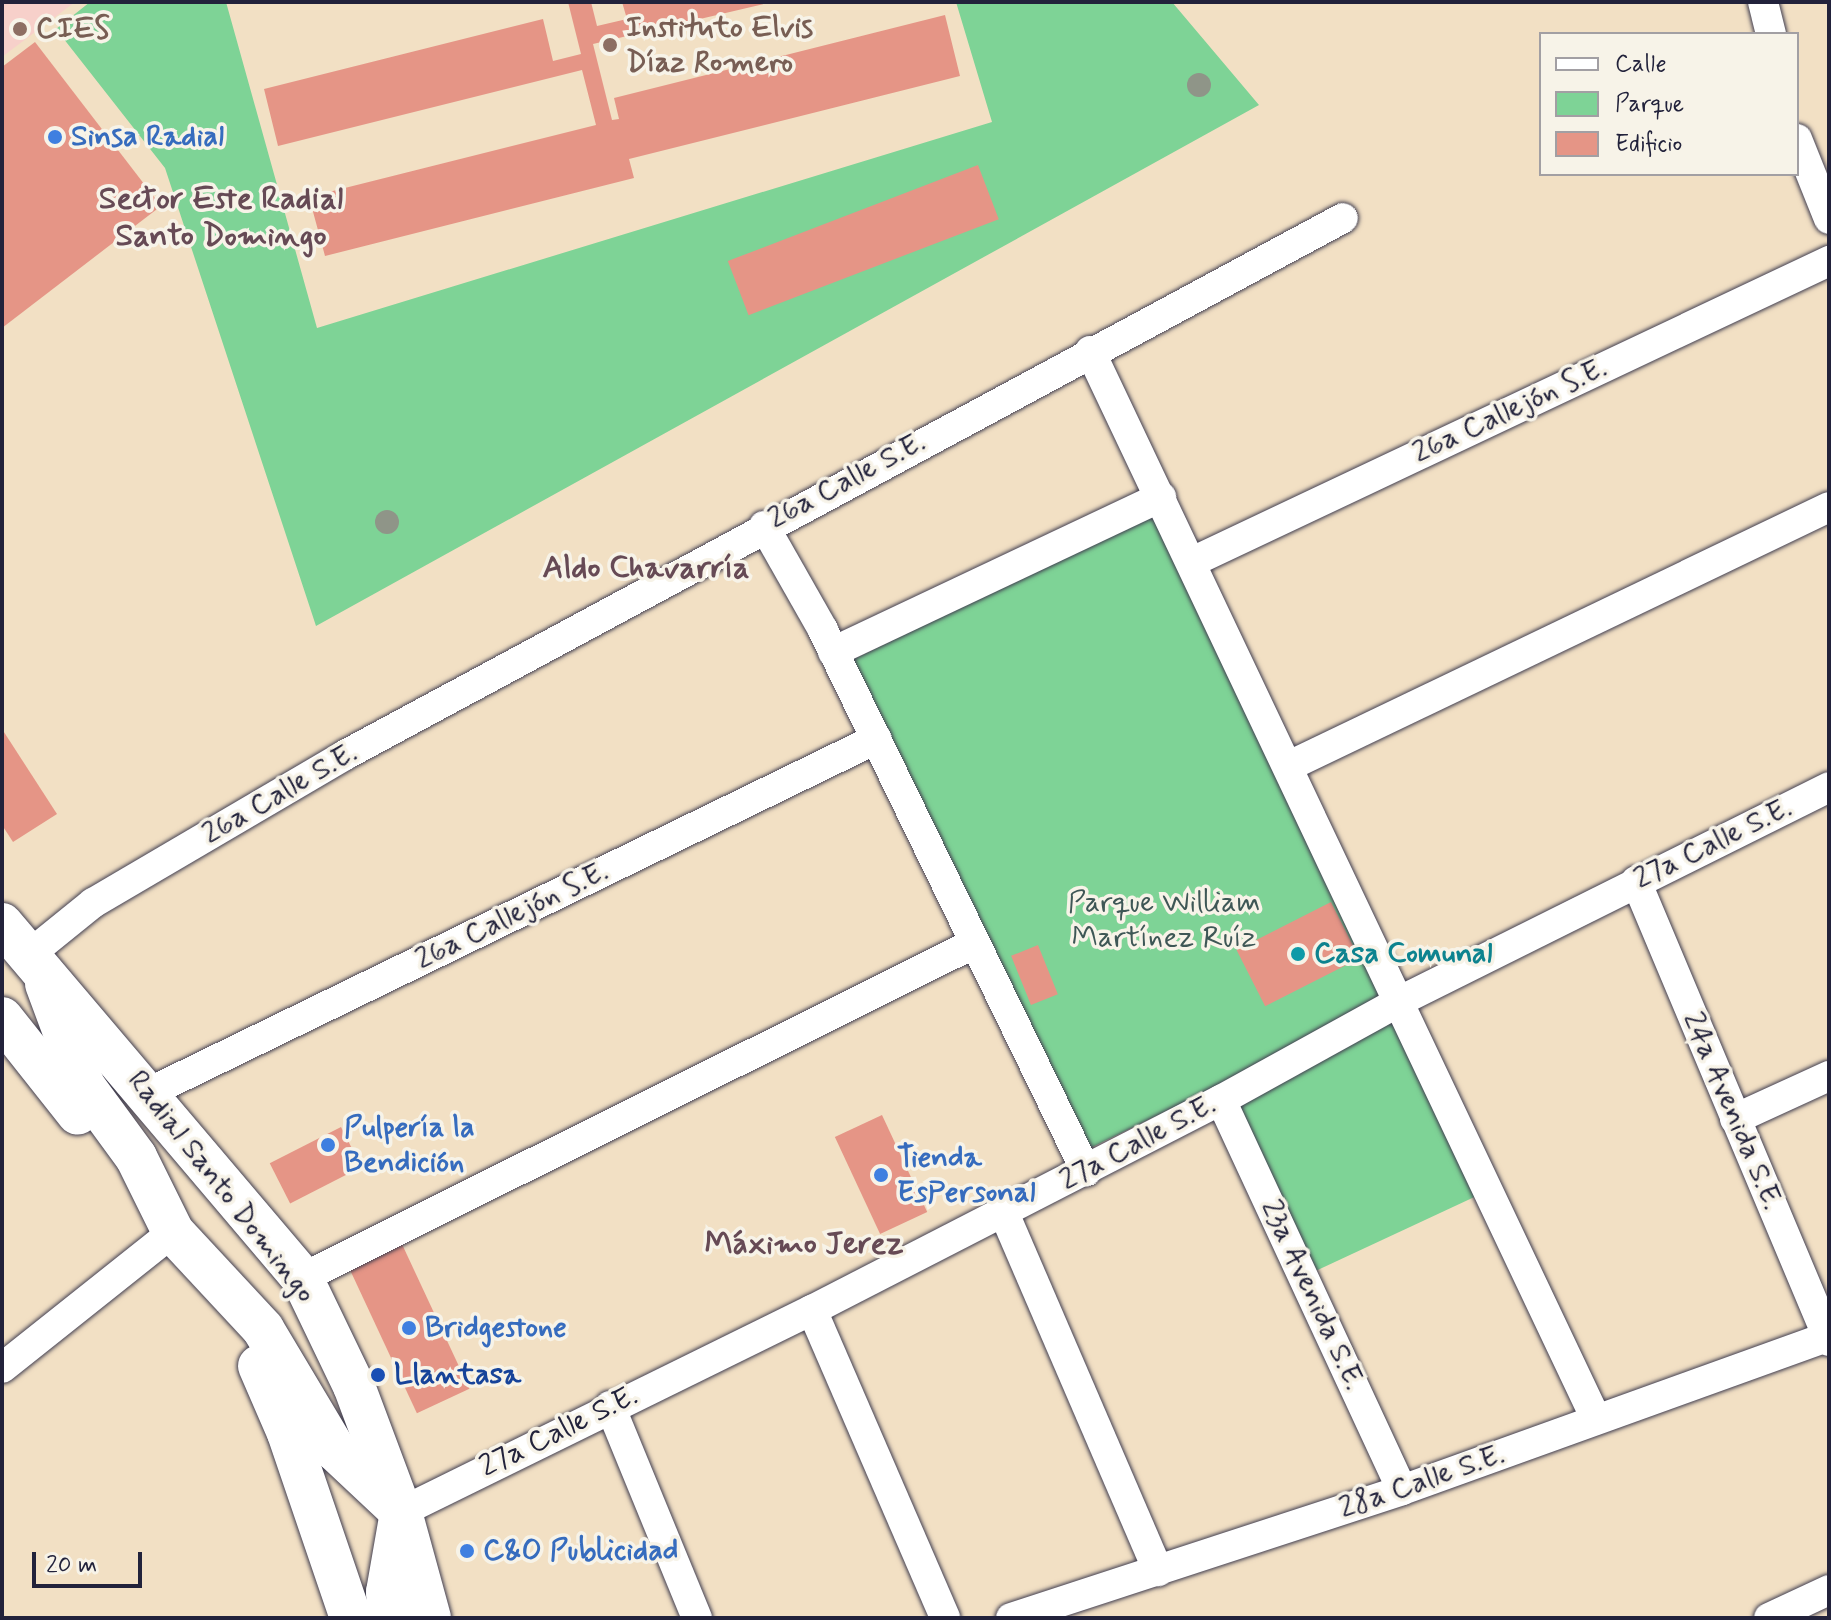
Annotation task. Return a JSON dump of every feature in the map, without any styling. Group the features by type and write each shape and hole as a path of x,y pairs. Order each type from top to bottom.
{"main road":[{"name":"Radial Santo Domingo","path":"24,949 302,1278 354,1386 401,1512 430,1618"},
{"path":"24,949 71,1061 136,1157 173,1232 263,1329 335,1450 401,1512 387,1592 389,1618"},
{"path":"2,1018 173,1232 230,1313 264,1377 351,1618"}],"street":[{"path":"1763,2 1770,32"},
{"path":"1799,144 1829,219"},
{"name":"26a Calle S.E.","path":"24,949 93,903 345,755 764,526 1343,218"},
{"name":"26a Callejón S.E.","path":"1192,562 1829,261"},
{"path":"1090,351 1596,1419"},
{"path":"833,652 1161,497"},
{"path":"1289,766 1829,507"},
{"path":"764,526 833,652 1086,1171"},
{"name":"26a Callejón S.E.","path":"148,1093 876,739"},
{"name":"27a Calle S.E.","path":"401,1512 1004,1213 1221,1100 1400,1001 1829,787"},
{"name":"24a Avenida S.E.","path":"1636,881 1828,1338"},
{"path":"302,1278 975,943"},
{"path":"1735,1119 1829,1076"},
{"name":"23a Avenida S.E.","path":"1221,1100 1402,1490"},
{"path":"1004,1213 1158,1571"},
{"path":"2,1368 173,1232"},
{"path":"812,1310 945,1618"},
{"name":"28a Calle S.E.","path":"1011,1618 1402,1490 1828,1338"},
{"path":"610,1406 697,1618"},
{"path":"1769,1618 1829,1590"}],"shaded area":[{"name":"CIES","path":"2,2 75,2 2,57"}],"green space":[{"path":"90,2 226,2 317,328 992,122 956,2 1172,2 1259,105 316,626 165,168 56,29"},
{"name":"Parque William Martínez Ruíz","path":"1162,509 1400,997 1091,1148 853,660"},
{"path":"1400,1001 1488,1190 1303,1277 1214,1088"}],"building":[{"path":"568,2 591,2 597,26 627,19 622,2 772,2 593,44 612,120 619,119 614,98 945,15 960,76 629,159 634,178 325,256 309,197 596,125 582,70 278,146 264,89 543,19 553,61 581,54"},
{"name":"Sinsa Radial","path":"35,42 161,206 2,328 2,67"},
{"path":"978,165 999,219 749,315 728,261"},
{"path":"2,729 57,814 13,842 2,825"},
{"name":"Casa Comunal","path":"1331,902 1360,958 1265,1006 1237,950"},
{"path":"1038,945 1058,994 1031,1005 1011,956"},
{"name":"Tienda EsPersonal","path":"882,1115 927,1212 880,1234 835,1137"},
{"name":"Pulpería la Bendición","path":"341,1127 361,1167 290,1203 270,1163"},
{"name":"Bridgestone","path":"401,1242 469,1389 417,1413 348,1267"}],"place":[{"name":"CIES","path":"20,29"},
{"name":"Instituto Elvis Díaz Romero","path":"610,45"},
{"name":"Sinsa Radial","path":"55,137"},
{"name":"Casa Comunal","path":"1298,954"},
{"name":"Pulpería la Bendición","path":"328,1145"},
{"name":"Tienda EsPersonal","path":"881,1175"},
{"name":"Bridgestone","path":"409,1328"},
{"name":"Llantasa","path":"378,1375"},
{"name":"C&O Publicidad","path":"467,1551"}],"district":[{"name":"Sector Este Radial Santo Domingo","path":"221,218"},
{"name":"Aldo Chavarría","path":"646,568"},
{"name":"Máximo Jerez","path":"804,1244"}]}
